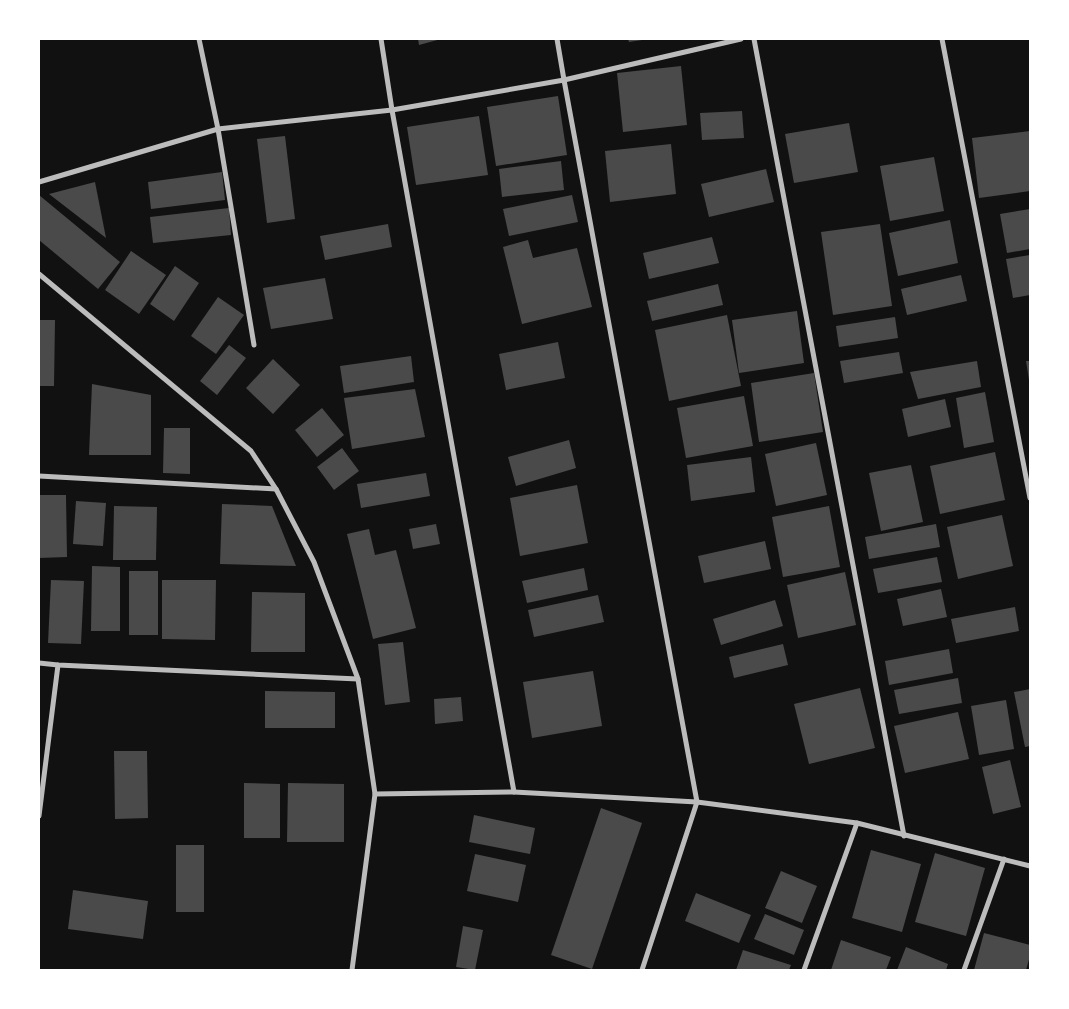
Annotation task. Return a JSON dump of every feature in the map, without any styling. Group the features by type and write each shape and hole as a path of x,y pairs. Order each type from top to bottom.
{"street":[{"path":"199,39 218,129 254,345"},
{"path":"381,39 392,110 514,792"},
{"path":"557,39 697,802 642,970"},
{"path":"39,182 218,129 392,110 564,80 741,39"},
{"path":"754,39 904,836"},
{"path":"942,39 1030,498"},
{"path":"39,274 251,450 276,489 314,562 358,679 375,794 352,970"},
{"path":"39,476 276,489"},
{"path":"39,663 358,679"},
{"path":"39,816 58,665"},
{"path":"375,794 514,792 697,802 857,823 1030,866"},
{"path":"804,970 857,823"},
{"path":"964,970 1004,859"}],"building":[{"path":"418,39 441,39 419,45"},
{"path":"628,39 642,39 642,40 629,42"},
{"path":"681,66 687,125 623,132 617,73"},
{"path":"558,96 567,155 496,166 487,107"},
{"path":"742,111 744,138 702,140 700,113"},
{"path":"479,116 488,175 416,185 407,127"},
{"path":"849,123 858,172 794,183 785,134"},
{"path":"1030,131 1030,191 979,198 972,138"},
{"path":"285,136 295,219 267,223 257,139"},
{"path":"671,144 676,194 610,202 605,151"},
{"path":"934,157 944,211 890,221 880,166"},
{"path":"561,161 564,190 502,197 499,169"},
{"path":"766,169 774,202 709,217 701,184"},
{"path":"222,172 225,200 151,209 148,182"},
{"path":"95,182 106,238 49,194"},
{"path":"39,195 120,262 98,289 39,240"},
{"path":"572,195 578,222 509,236 503,209"},
{"path":"229,208 231,235 153,243 150,217"},
{"path":"1030,209 1030,249 1007,253 1000,214"},
{"path":"950,220 958,263 898,276 889,233"},
{"path":"388,224 392,247 325,260 320,236"},
{"path":"880,224 892,306 833,315 821,232"},
{"path":"712,237 719,263 649,279 643,253"},
{"path":"528,240 533,258 577,248 592,307 522,324 503,247"},
{"path":"131,251 166,275 139,314 105,290"},
{"path":"1030,255 1030,295 1013,298 1006,259"},
{"path":"175,266 199,283 174,321 150,304"},
{"path":"961,275 967,301 907,315 901,289"},
{"path":"325,278 333,319 271,329 263,288"},
{"path":"718,284 723,305 652,321 647,301"},
{"path":"218,297 244,315 216,354 191,336"},
{"path":"797,311 804,363 739,373 732,320"},
{"path":"727,315 741,386 669,401 655,330"},
{"path":"895,317 898,338 839,347 836,326"},
{"path":"39,320 55,320 54,386 39,386"},
{"path":"558,342 565,378 506,390 499,354"},
{"path":"229,345 246,358 217,395 200,381"},
{"path":"899,352 903,373 844,383 840,361"},
{"path":"411,356 414,382 344,393 340,366"},
{"path":"273,359 300,385 273,414 246,388"},
{"path":"977,361 981,387 918,399 910,372"},
{"path":"1026,361 1030,361 1030,380 1029,380"},
{"path":"814,373 823,432 759,442 751,383"},
{"path":"92,384 151,395 151,455 89,455"},
{"path":"415,389 425,437 352,449 344,398"},
{"path":"985,392 994,442 964,448 956,398"},
{"path":"744,396 753,446 686,458 677,408"},
{"path":"945,399 951,427 908,437 902,409"},
{"path":"322,408 344,435 317,457 295,430"},
{"path":"164,428 190,428 190,474 163,473"},
{"path":"569,440 576,468 516,486 508,457"},
{"path":"816,443 827,495 776,506 765,454"},
{"path":"342,448 359,471 334,490 317,467"},
{"path":"995,452 1005,500 940,514 930,466"},
{"path":"751,457 755,492 691,501 687,465"},
{"path":"911,465 923,522 881,531 869,473"},
{"path":"426,473 430,496 361,508 357,484"},
{"path":"577,485 588,543 520,556 510,498"},
{"path":"39,495 66,495 67,557 39,558"},
{"path":"76,501 106,503 103,546 73,544"},
{"path":"222,504 272,506 296,566 220,564"},
{"path":"114,506 157,507 156,560 113,560"},
{"path":"829,506 840,567 783,577 772,517"},
{"path":"1002,515 1013,566 958,579 947,527"},
{"path":"436,524 440,544 413,549 409,529"},
{"path":"936,524 940,547 869,559 865,537"},
{"path":"369,529 375,555 396,550 416,628 373,639 347,534"},
{"path":"765,541 771,569 704,583 698,556"},
{"path":"937,557 942,582 878,593 873,569"},
{"path":"92,566 120,567 120,631 91,631"},
{"path":"584,568 588,590 527,603 522,581"},
{"path":"129,571 158,571 158,635 129,635"},
{"path":"845,572 856,625 798,638 787,585"},
{"path":"51,580 84,581 81,644 48,643"},
{"path":"162,580 216,580 215,640 162,639"},
{"path":"941,589 947,617 903,626 897,599"},
{"path":"252,592 305,593 305,652 251,652"},
{"path":"598,595 604,622 534,637 528,610"},
{"path":"775,600 783,626 721,645 713,619"},
{"path":"1015,607 1019,631 956,643 951,619"},
{"path":"403,642 410,702 385,705 378,644"},
{"path":"783,644 788,665 734,678 729,657"},
{"path":"949,649 953,673 889,685 885,661"},
{"path":"593,671 602,726 532,738 523,682"},
{"path":"958,678 962,703 899,714 894,690"},
{"path":"860,688 875,748 809,764 794,704"},
{"path":"1030,689 1030,746 1025,747 1014,692"},
{"path":"265,691 335,692 335,728 265,728"},
{"path":"461,697 463,721 435,724 434,699"},
{"path":"1006,700 1014,749 979,755 971,706"},
{"path":"958,712 969,759 905,773 894,726"},
{"path":"114,751 147,751 148,818 115,819"},
{"path":"1010,760 1021,807 993,814 982,767"},
{"path":"244,783 280,784 280,838 244,838"},
{"path":"288,783 344,784 344,842 287,842"},
{"path":"601,808 642,823 592,969 551,955"},
{"path":"474,815 535,828 530,854 469,842"},
{"path":"176,845 204,845 204,912 176,912"},
{"path":"871,850 921,864 902,932 852,918"},
{"path":"935,853 985,868 966,936 915,922"},
{"path":"475,854 526,865 518,902 467,891"},
{"path":"781,871 817,886 802,923 765,908"},
{"path":"73,890 148,901 143,939 68,929"},
{"path":"696,893 751,915 739,943 685,921"},
{"path":"765,914 804,930 794,955 754,939"},
{"path":"463,926 483,930 475,970 456,967"},
{"path":"984,933 1030,945 1030,956 1026,970 974,970"},
{"path":"841,940 891,957 886,970 831,970"},
{"path":"906,947 948,964 946,970 897,970"},
{"path":"743,950 791,965 789,970 736,970"}]}
